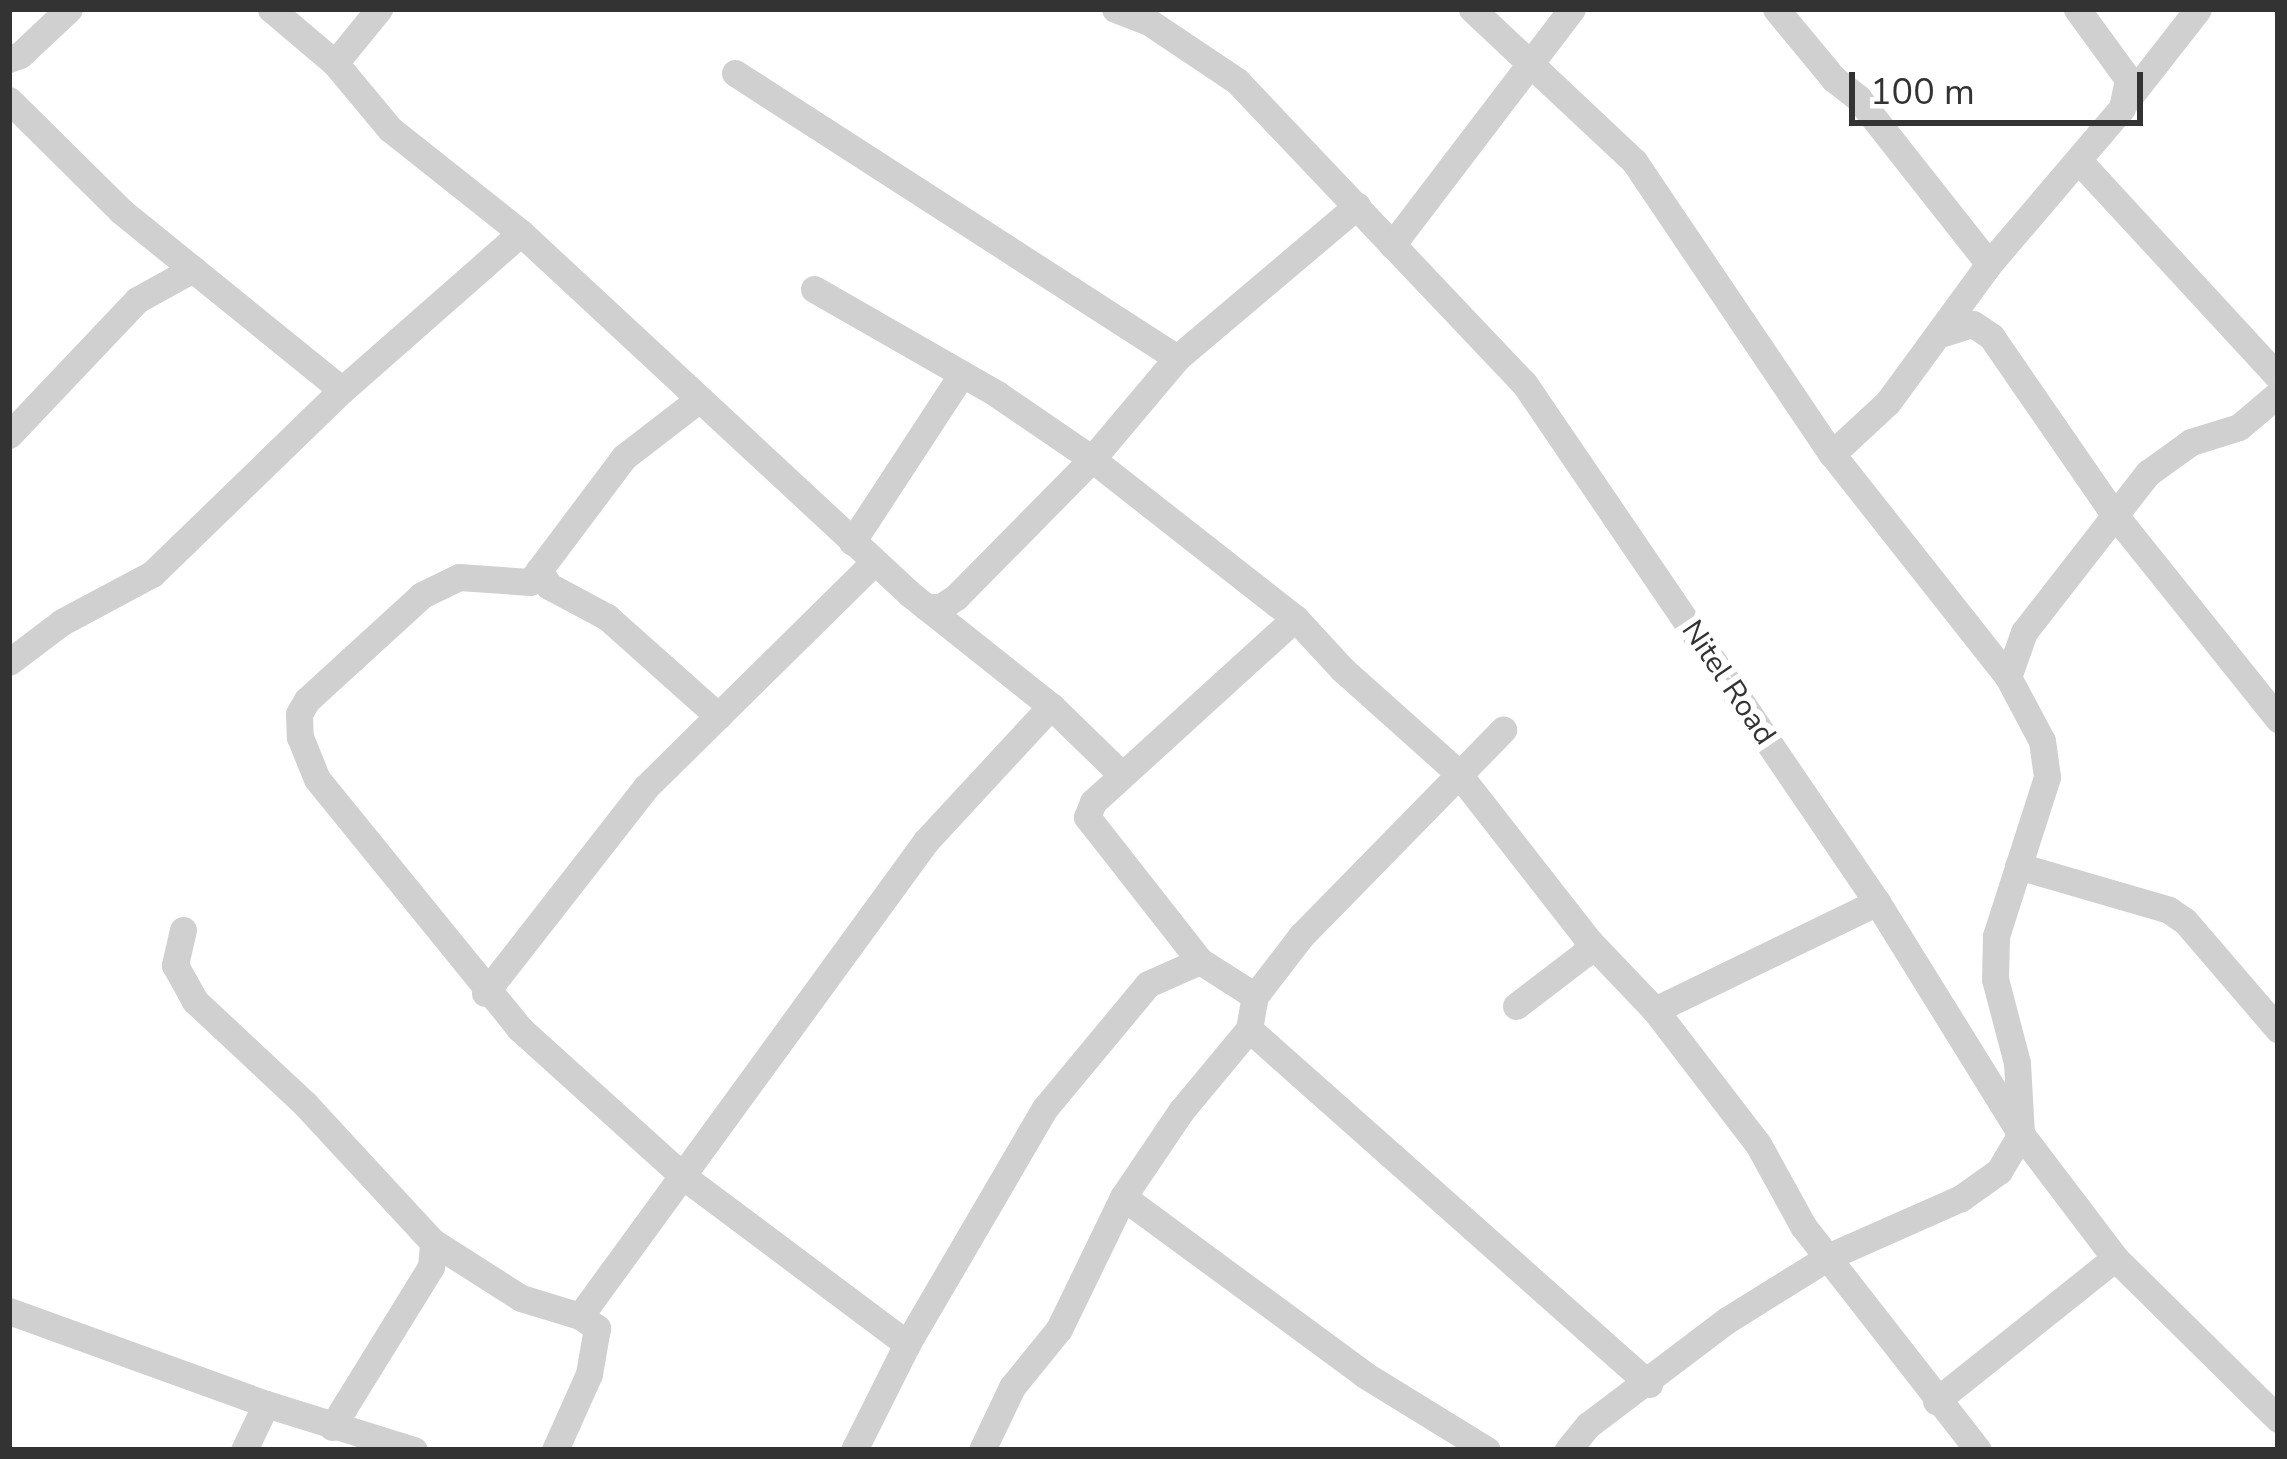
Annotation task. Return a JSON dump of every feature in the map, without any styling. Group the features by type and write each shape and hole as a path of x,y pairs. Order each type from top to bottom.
{"street":[{"path":"9,59 20,56 69,9"},
{"path":"271,9 334,63 390,129 520,232 874,562 1052,706 1122,775"},
{"path":"334,63 379,9"},
{"name":"Nitel Road","path":"1115,9 1149,22 1237,81 1525,383 1877,902 2021,1134 2115,1258 2278,1419"},
{"path":"1472,9 1634,161 1832,454 2008,676 2042,741 2047,776 1996,936 1995,980 2017,1063 2021,1134 1999,1171 1982,1186 1830,1256 1672,1358 1649,1384 1588,1425 1568,1450"},
{"path":"1392,245 1527,62 1572,9"},
{"path":"1776,9 1834,79 1858,98 1989,264"},
{"path":"2077,9 2128,79 2122,108"},
{"path":"1832,454 1888,403 1989,264 2079,161 2198,9"},
{"path":"735,74 1177,358"},
{"path":"9,100 121,211 342,390"},
{"path":"2079,161 2278,377"},
{"path":"926,607 941,607 956,597 1093,459 1177,358 1357,206"},
{"path":"9,662 62,622 152,574 342,390 520,232"},
{"path":"9,435 137,300 193,269"},
{"path":"814,290 998,394 1093,459 1295,618 1342,669 1457,772 1590,942 1655,1010 1758,1144 1803,1226 1978,1450"},
{"path":"1943,333 1973,324 1991,336 2114,514 2278,719"},
{"path":"852,542 960,376"},
{"path":"2008,676 2024,632 2114,514 2162,462 2191,442 2239,427 2278,394"},
{"path":"698,400 624,457 530,582 459,577 422,595 307,700 299,715 300,737 317,779 485,994 684,1177 907,1344"},
{"path":"485,994 646,787 874,562"},
{"path":"539,570 548,586 608,617 718,716"},
{"path":"1255,996 1200,961 1091,828 1087,817 1093,802 1295,618"},
{"path":"580,1316 926,841 1052,706"},
{"path":"982,1450 1012,1388 1059,1329 1124,1197 1181,1111 1249,1029 1255,996 1301,936 1503,730"},
{"path":"2018,866 2169,910 2185,921 2278,1029"},
{"path":"1655,1010 1877,902"},
{"path":"183,930 175,965 195,1000 228,1038 305,1104 433,1242 520,1298 580,1316 597,1328 589,1374 556,1450"},
{"path":"1516,1006 1584,954 1590,942"},
{"path":"854,1450 987,1202 1080,1060 1148,984 1200,961"},
{"path":"1249,1029 1649,1384"},
{"path":"1124,1197 1365,1375 1487,1450"},
{"path":"332,1427 431,1267 433,1242"},
{"path":"1936,1401 2115,1258"},
{"path":"14,1321 414,1450"},
{"path":"244,1450 266,1405"}]}
